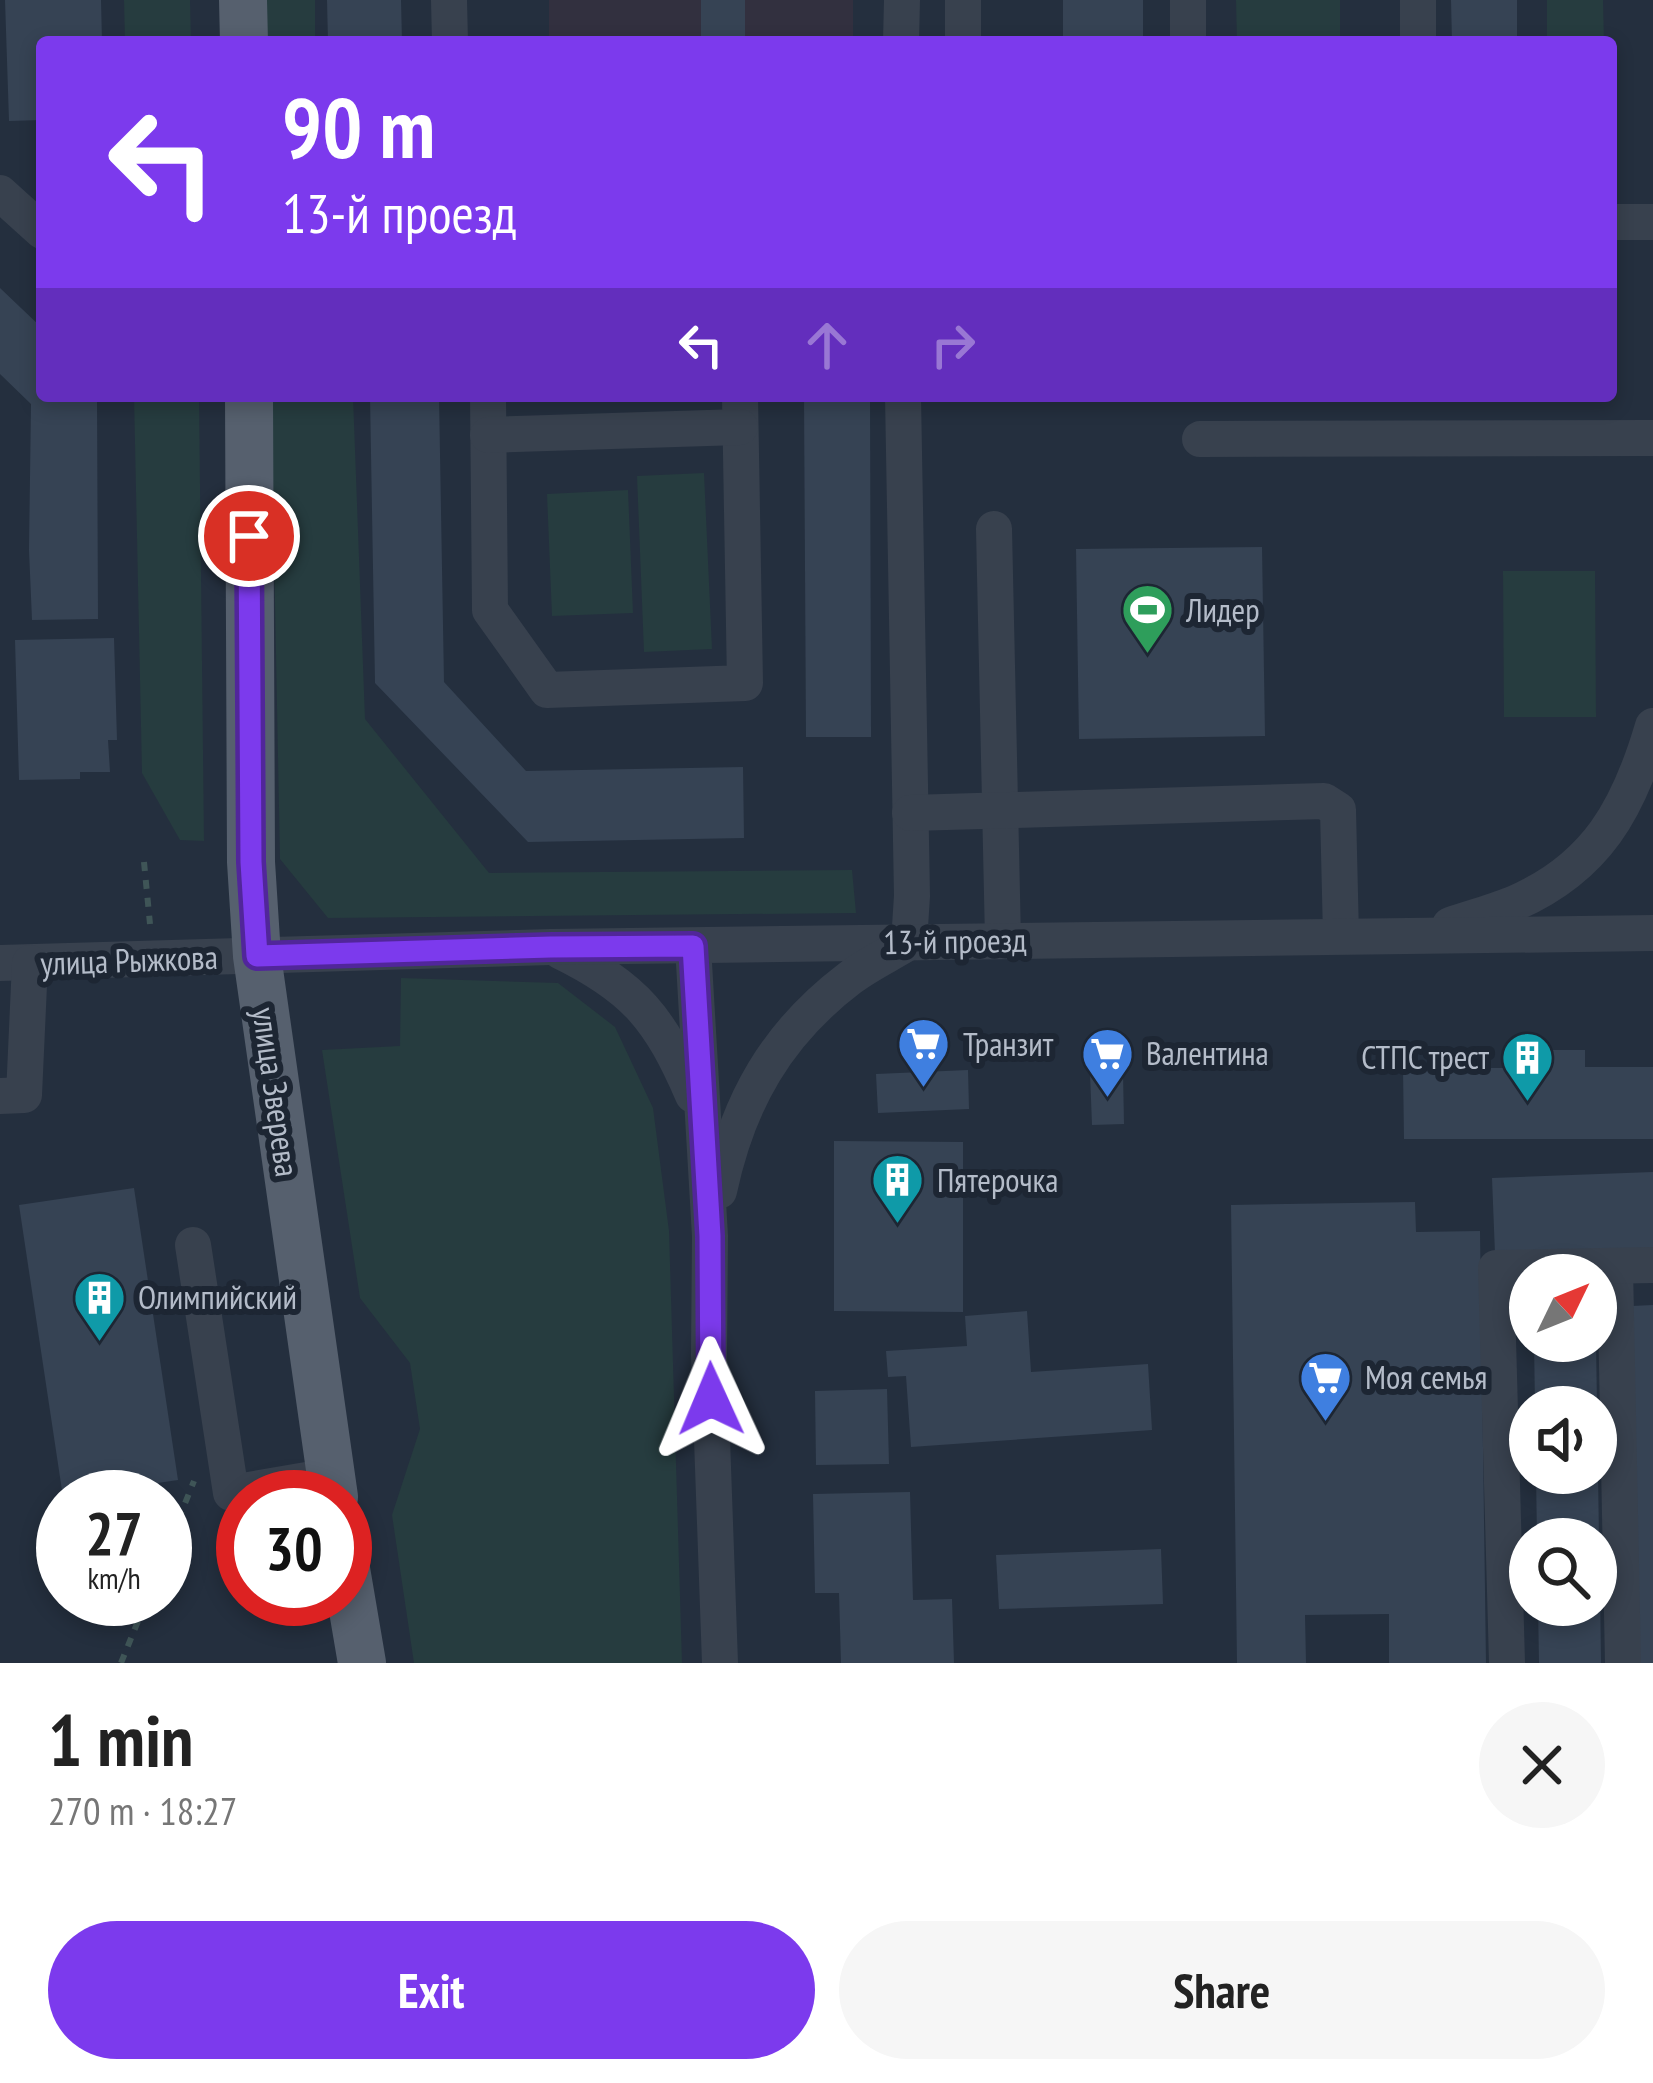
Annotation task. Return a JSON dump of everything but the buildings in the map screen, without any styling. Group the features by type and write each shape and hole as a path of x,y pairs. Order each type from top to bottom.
{"main road":[{"path":"243,0 244,36"},
{"name":"улица Зверева","path":"249,402 251,862 257,956 330,1470"},
{"path":"356,1626 362,1663"}],"street":[{"path":"449,0 450,36"},
{"path":"902,0 902,36"},
{"path":"963,0 963,36"},
{"path":"1188,0 1188,36"},
{"path":"1418,0 1418,36"},
{"path":"0,193 36,226"},
{"path":"1617,222 1653,222"},
{"path":"488,402 488,435 490,610 548,690 745,683 740,411 488,435"},
{"path":"710,1236 737,1122 760,1076 784,1042 850,978 909,942 903,402"},
{"path":"1200,439 1653,438"},
{"path":"994,529 1003,940"},
{"path":"1412,937 1514,903 1582,860 1614,824 1639,774 1653,725"},
{"path":"910,813 1324,801 1338,810 1341,936"},
{"name":"13-й проезд","path":"257,956 551,947 1653,933"},
{"path":"693,946 710,1236 720,1663"},
{"path":"551,947 614,980 648,1013 675,1054 704,1121"},
{"name":"улица Рыжкова","path":"15,963 257,956"},
{"path":"0,1096 24,1095 15,963"},
{"path":"193,1245 227,1470"},
{"path":"1617,1267 1653,1265"},
{"path":"1507,1663 1496,1268 1509,1268"},
{"path":"1617,1324 1623,1663"}],"path":[{"path":"144,862 151,932"},
{"path":"192,1486 194,1481"},
{"path":"121,1663 136,1626"}],"shaded area":[{"path":"549,0 853,0 853,36 549,36"}],"green space":[{"path":"124,0 190,0 191,36 125,36"},
{"path":"264,0 315,0 315,36 264,36"},
{"path":"1236,0 1340,0 1340,36 1237,36"},
{"path":"1547,0 1603,0 1604,36 1547,36"},
{"path":"134,402 199,402 204,841 180,840 142,773"},
{"path":"271,402 353,402 365,719 489,873 852,870 856,913 328,918 280,859"},
{"path":"704,473 712,649 644,652 637,476"},
{"path":"628,490 633,613 552,616 547,494"},
{"path":"1503,571 1595,571 1596,717 1504,717"},
{"path":"401,978 558,983 615,1027 653,1108 669,1231 682,1663 414,1663 392,1515 420,1429 410,1363 360,1298 322,1050 400,1046"}],"place":[{"name":"Лидер","path":"1147,656"},
{"name":"Транзит","path":"924,1090"},
{"name":"Валентина","path":"1107,1099"},
{"name":"СТПС трест","path":"1528,1103"},
{"name":"Пятерочка","path":"898,1226"},
{"name":"Олимпийский","path":"99,1343"},
{"name":"Моя семья","path":"1326,1423"}],"route":[{"path":"249,536 251,862 257,956 693,946 710,1236 711,1399"}]}
